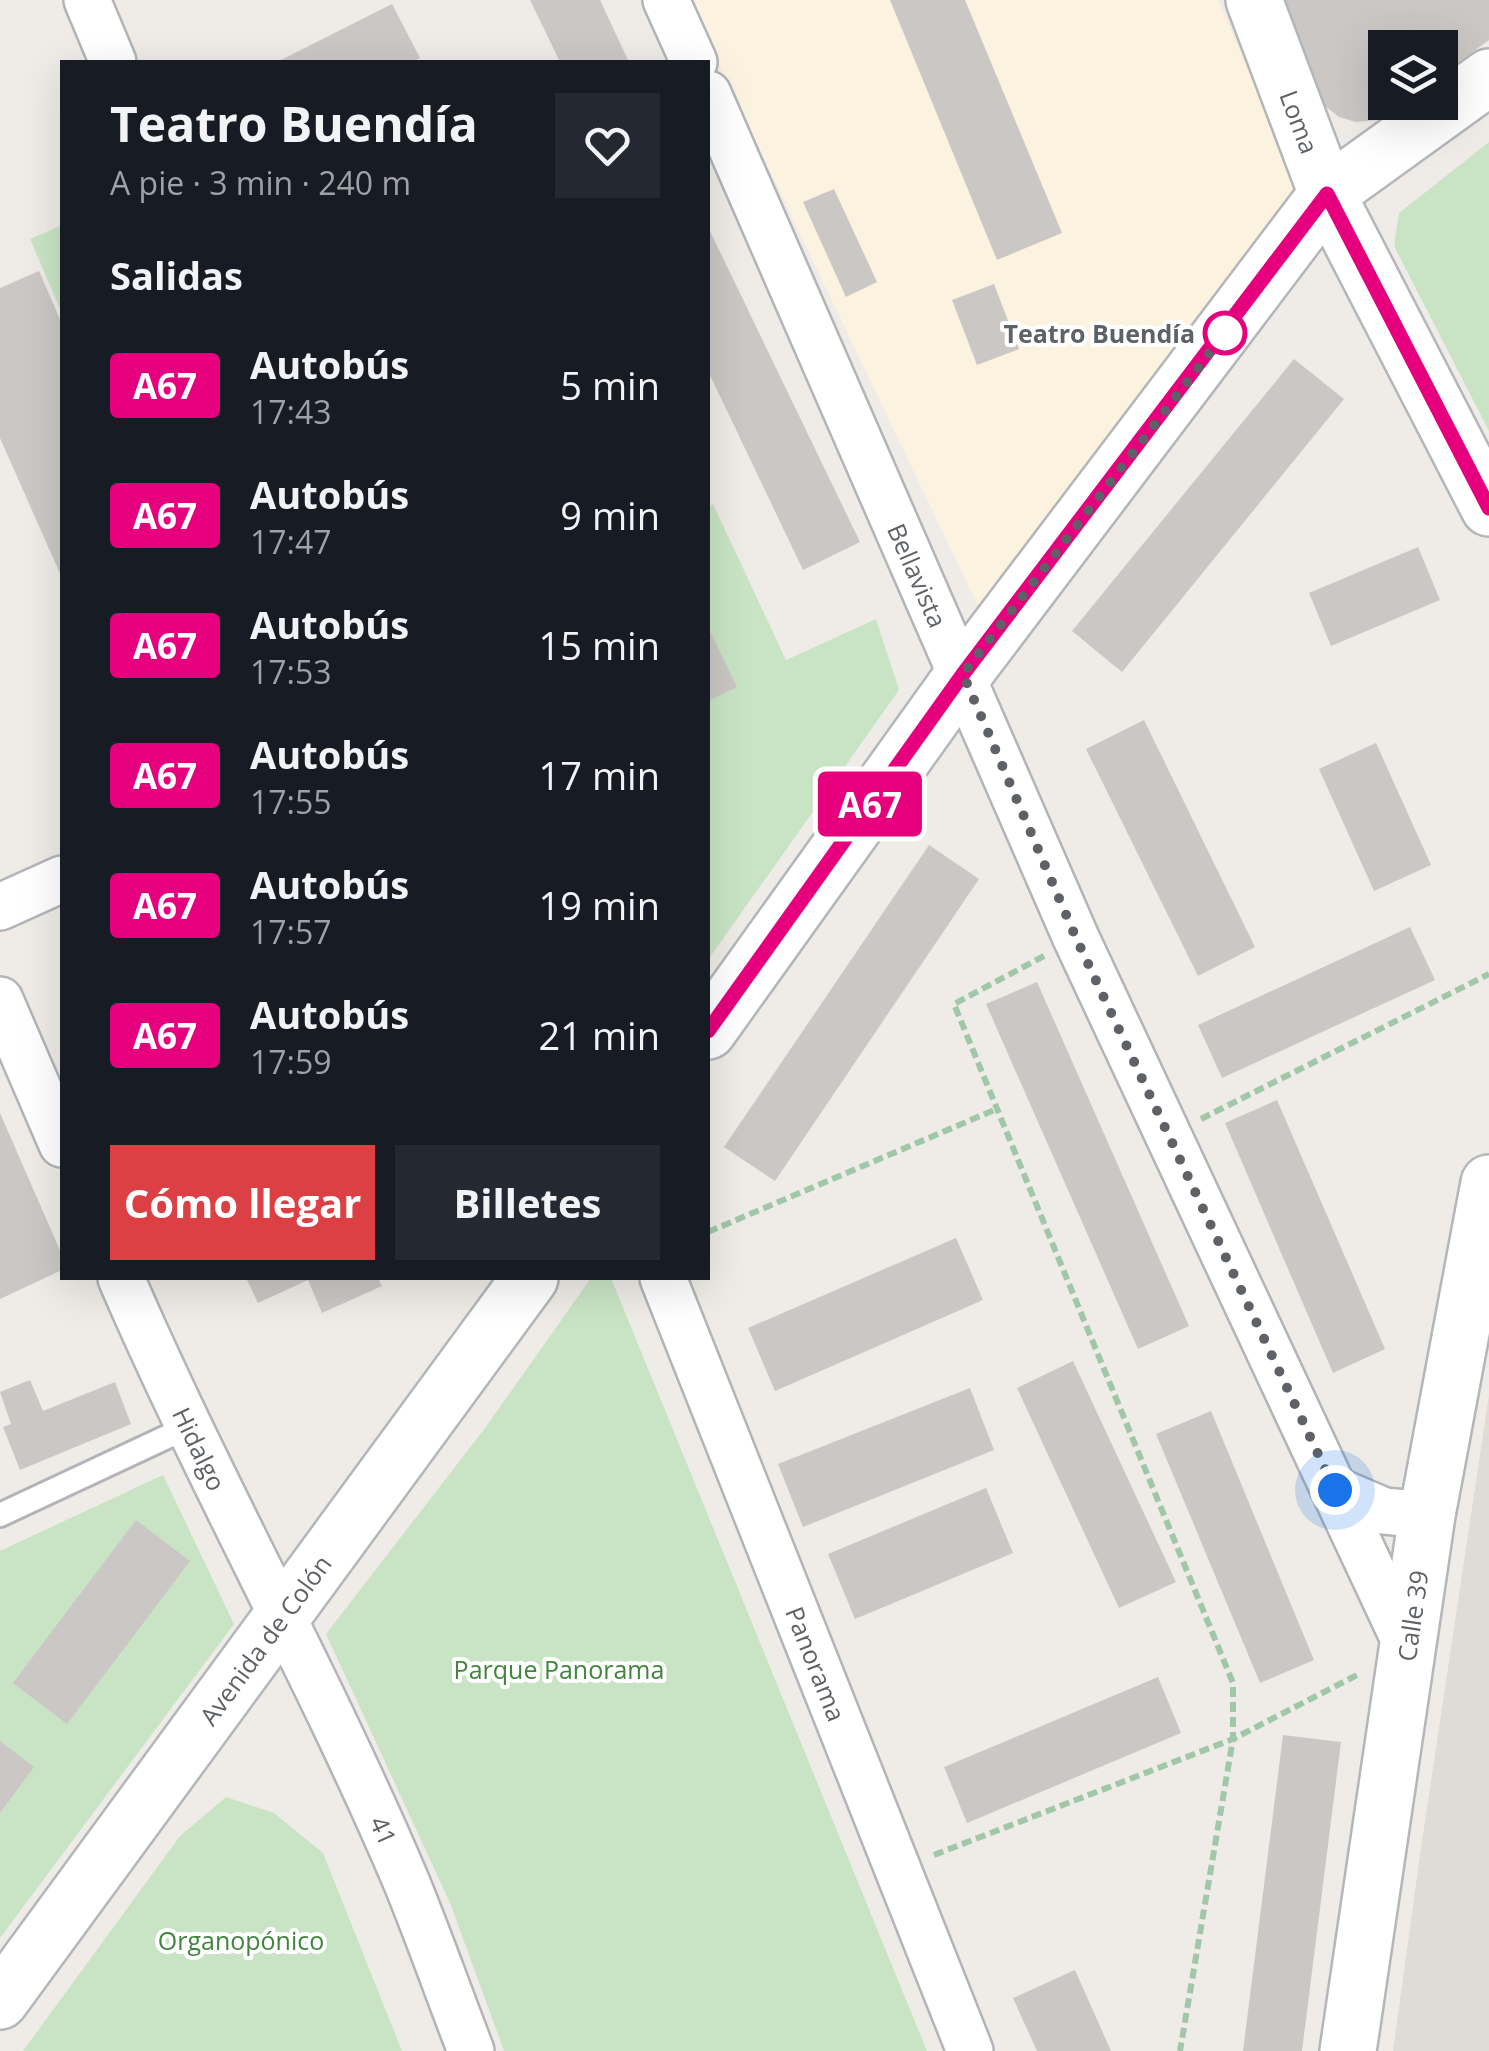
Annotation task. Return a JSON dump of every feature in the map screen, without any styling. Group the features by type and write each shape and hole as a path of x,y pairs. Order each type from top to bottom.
{"main road":[{"name":"Loma","path":"1254,0 1327,194 1485,492"},
{"path":"710,1028 963,674 1327,194 1489,77"},
{"name":"Calle 39","path":"1348,2051 1427,1515 1489,1183"},
{"name":"Avenida de Colón","path":"0,2001 529,1280"}],"street":[{"path":"87,0 112,60"},
{"path":"666,0 693,60"},
{"name":"Bellavista","path":"710,99 1076,938 1408,1648"},
{"path":"0,907 60,880"},
{"path":"0,1000 60,1139"},
{"name":"Hidalgo","path":"122,1280 186,1428 283,1618"},
{"name":"Panorama","path":"664,1280 970,2051"},
{"path":"1335,1490 1384,1511 1427,1515"},
{"name":"41","path":"283,1618 406,1881 470,2051"}],"lane":[{"path":"0,1515 186,1428"}],"path":[{"path":"1076,938 954,1004 1233,1683 1234,1739 1180,2051"},
{"path":"1169,1135 1489,974"},
{"path":"710,1231 999,1108"},
{"path":"898,1869 1234,1739 1408,1648"}],"shaded area":[{"path":"688,0 1218,0 1303,195 980,610"},
{"path":"1489,1395 1489,2051 1393,2051 1421,1848"}],"green space":[{"path":"1489,142 1489,431 1394,246 1399,213"},
{"path":"60,226 60,308 30,239"},
{"path":"713,504 786,660 876,619 899,690 710,957"},
{"name":"Parque Panorama","path":"590,1280 612,1280 927,2051 504,2051 450,1903 326,1634 485,1428"},
{"path":"163,1475 234,1624 0,1938 0,1551"},
{"name":"Organopónico","path":"226,1797 274,1813 323,1853 402,2051 23,2051 180,1836"}],"building":[{"path":"530,0 600,0 628,60 559,60"},
{"path":"890,0 965,0 1062,233 997,260"},
{"path":"1280,0 1489,0 1489,40 1458,62 1458,30 1368,30 1368,120 1377,120 1356,122 1339,117 1325,106"},
{"path":"392,4 420,58 416,60 281,60"},
{"path":"834,189 877,282 846,297 803,202"},
{"path":"710,231 860,542 803,570 710,375"},
{"path":"39,271 60,319 60,573 0,438 0,288"},
{"path":"994,284 1019,349 977,365 952,300"},
{"path":"1294,359 1344,399 1122,672 1072,631"},
{"path":"1418,547 1440,600 1331,646 1309,593"},
{"path":"710,631 737,687 710,700"},
{"path":"1144,720 1255,947 1198,976 1086,749"},
{"path":"1376,743 1431,865 1374,891 1319,769"},
{"path":"929,845 979,879 775,1181 724,1147"},
{"path":"1410,927 1435,980 1222,1078 1198,1025"},
{"path":"1037,982 1189,1326 1138,1349 986,1004"},
{"path":"1277,1100 1385,1349 1333,1373 1225,1123"},
{"path":"0,1113 60,1250 60,1271 0,1299"},
{"path":"956,1238 983,1300 775,1391 748,1328"},
{"path":"247,1280 308,1280 258,1303"},
{"path":"308,1280 379,1280 382,1286 322,1313"},
{"path":"1073,1361 1176,1582 1119,1608 1017,1388"},
{"path":"30,1380 43,1411 115,1382 131,1424 20,1470 3,1427 11,1424 0,1392"},
{"path":"970,1388 994,1450 803,1527 778,1464"},
{"path":"1211,1411 1314,1660 1260,1683 1156,1434"},
{"path":"986,1488 1013,1553 855,1619 828,1554"},
{"path":"136,1520 190,1561 67,1724 13,1683"},
{"path":"1158,1677 1181,1733 967,1823 944,1767"},
{"path":"1283,1735 1341,1742 1302,2051 1243,2051"},
{"path":"0,1741 34,1767 0,1813"},
{"path":"1075,1970 1111,2051 1037,2051 1013,1998"}],"bus line":[{"name":"A67","path":"710,1028 963,674 1327,194 1489,508"}],"place":[{"name":"Teatro Buendía","path":"1225,333"}],"route":[{"path":"1225,333 1228,329 963,674 1076,938 1335,1490"}]}
